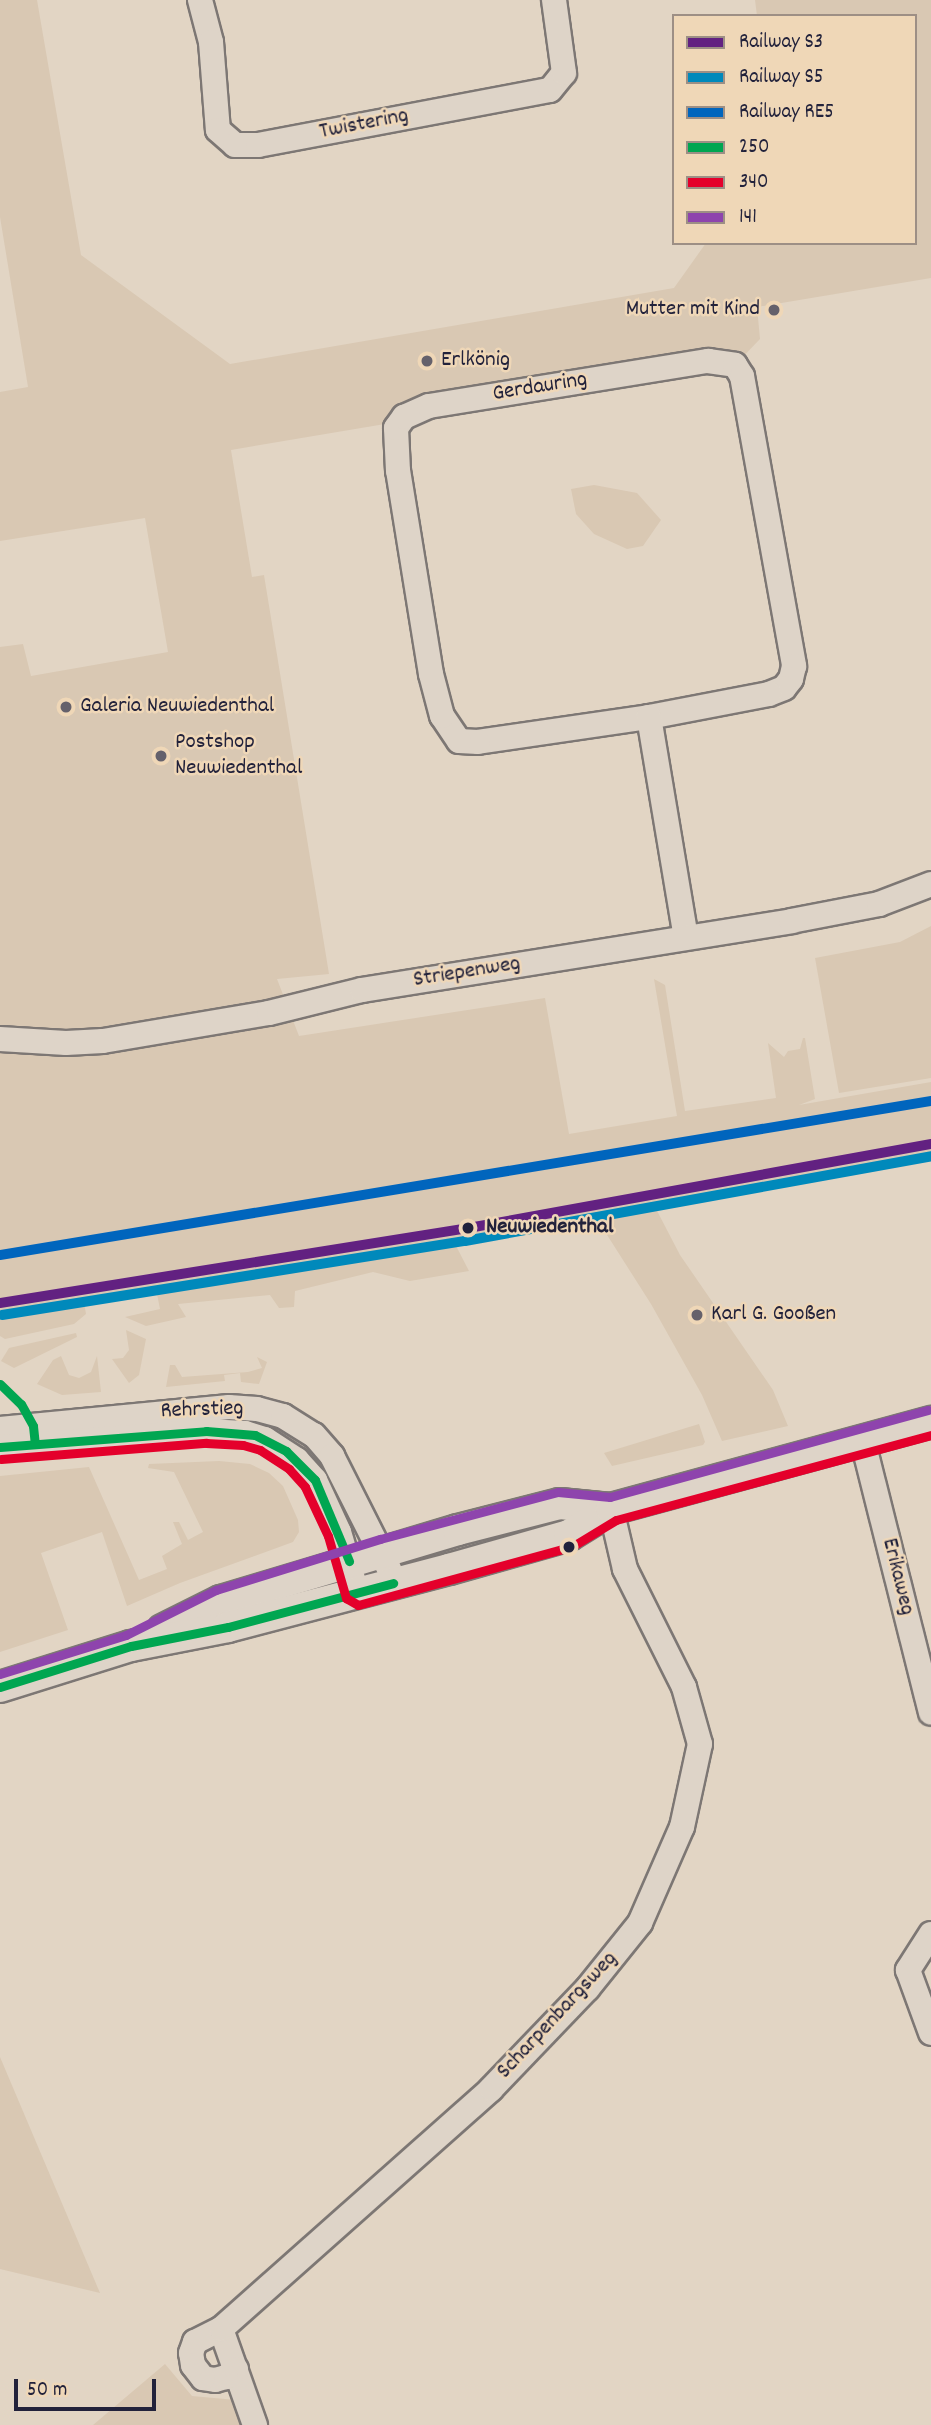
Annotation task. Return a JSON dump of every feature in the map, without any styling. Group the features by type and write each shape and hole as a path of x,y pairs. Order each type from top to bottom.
{"main road":[{"path":"0,1687 131,1646 228,1627 569,1535 611,1509 931,1422"},
{"path":"131,1646 221,1601 383,1551 560,1504 611,1509"}],"street":[{"name":"Twistering","path":"200,0 211,42 218,130 235,145 258,145 550,90 564,72 554,0"},
{"name":"Gerdauring","path":"708,362 735,365 742,376 748,401 794,666 791,679 784,688 769,694 649,717 478,742 459,741 442,716 431,674 398,471 396,428 404,416 429,406 636,372 708,362"},
{"path":"649,717 686,937"},
{"name":"Striepenweg","path":"0,1039 53,1043 103,1041 269,1013 362,990 879,904 931,884"},
{"name":"Rehrstieg","path":"0,1429 211,1408 244,1408 271,1412 303,1427 324,1445 341,1470 383,1551 393,1583"},
{"name":"Rehrstieg","path":"0,1447 206,1431 255,1435 286,1451 315,1480 349,1561 357,1593"},
{"name":"Erikaweg","path":"863,1441 931,1713"},
{"name":"Scharpenbargsweg","path":"236,2369 226,2377 215,2380 203,2378 193,2365 191,2353 195,2342 221,2329 491,2089 587,1989 640,1923 682,1827 700,1744 684,1687 625,1569 611,1509"},
{"path":"931,1934 908,1970 931,2033"},
{"path":"221,2329 255,2425"}],"shaded area":[{"path":"0,0 37,0 81,255 230,364 674,288 705,245 917,245 917,14 757,14 755,0 931,0 931,278 757,307 760,339 735,365 231,450 252,577 264,575 329,974 277,979 299,1036 545,998 569,1134 677,1116 654,979 665,985 685,1111 776,1098 768,1043 784,1057 788,1051 800,1049 803,1038 815,1099 799,1105 931,1082 931,1156 654,1205 680,1255 773,1390 788,1426 722,1441 702,1395 651,1304 595,1216 454,1242 469,1271 410,1281 373,1272 295,1291 294,1307 279,1308 270,1295 178,1304 186,1317 146,1326 125,1317 160,1309 156,1289 84,1302 86,1314 74,1324 5,1339 0,1336 0,647 23,644 31,676 168,652 145,518 0,541 0,392 28,387 0,217"},
{"path":"594,485 637,493 661,520 643,546 627,549 594,534 576,514 571,489"},
{"path":"931,926 931,1078 839,1093 815,958 900,942"},
{"path":"126,1330 146,1339 139,1375 129,1383 112,1359 123,1358 129,1350"},
{"path":"76,1333 77,1337 14,1368 1,1361 9,1348"},
{"path":"61,1356 69,1375 79,1378 91,1372 97,1356 101,1392 62,1395 37,1384 53,1360"},
{"path":"257,1357 267,1362 259,1384 241,1382 240,1373 224,1375 225,1381 166,1387 170,1365 175,1365 182,1377 248,1372 262,1368"},
{"path":"699,1424 705,1442 703,1445 612,1466 604,1453"},
{"path":"219,1461 250,1464 269,1473 283,1486 298,1520 299,1532 293,1542 180,1583 127,1606 102,1532 41,1553 68,1630 0,1652 0,1476 89,1467 139,1580 167,1569 162,1556 182,1544 173,1522 179,1522 188,1540 203,1532 174,1472 148,1468 149,1464"},
{"path":"0,2057 100,2293 0,2269"},
{"path":"165,2364 192,2396 236,2400 245,2425 93,2425"}],"rail line":[{"name":"RE5","path":"0,1255 931,1101"},
{"name":"S3","path":"0,1303 463,1229 931,1144"},
{"name":"S5","path":"2,1315 465,1241 931,1156"}],"transit line":[{"name":"250","path":"0,1384 21,1404 33,1426 35,1444"},
{"name":"141","path":"0,1674 126,1635 216,1590 380,1539 558,1492 610,1497 928,1410"},
{"name":"250","path":"0,1447 206,1431 255,1435 286,1451 315,1480 349,1561"},
{"name":"340","path":"1,1459 206,1443 243,1445 260,1450 289,1469 305,1487 328,1536 346,1598 358,1605 573,1546 616,1520 931,1435"},
{"name":"250","path":"0,1687 131,1646 228,1627 393,1583"}],"place":[{"name":"Mutter mit Kind","path":"774,310"},
{"name":"Erlkönig","path":"427,361"},
{"name":"Galeria Neuwiedenthal","path":"66,707"},
{"name":"Postshop Neuwiedenthal","path":"161,756"},
{"name":"Neuwiedenthal","path":"468,1228"},
{"name":"Karl G. Gooßen","path":"697,1315"}]}
